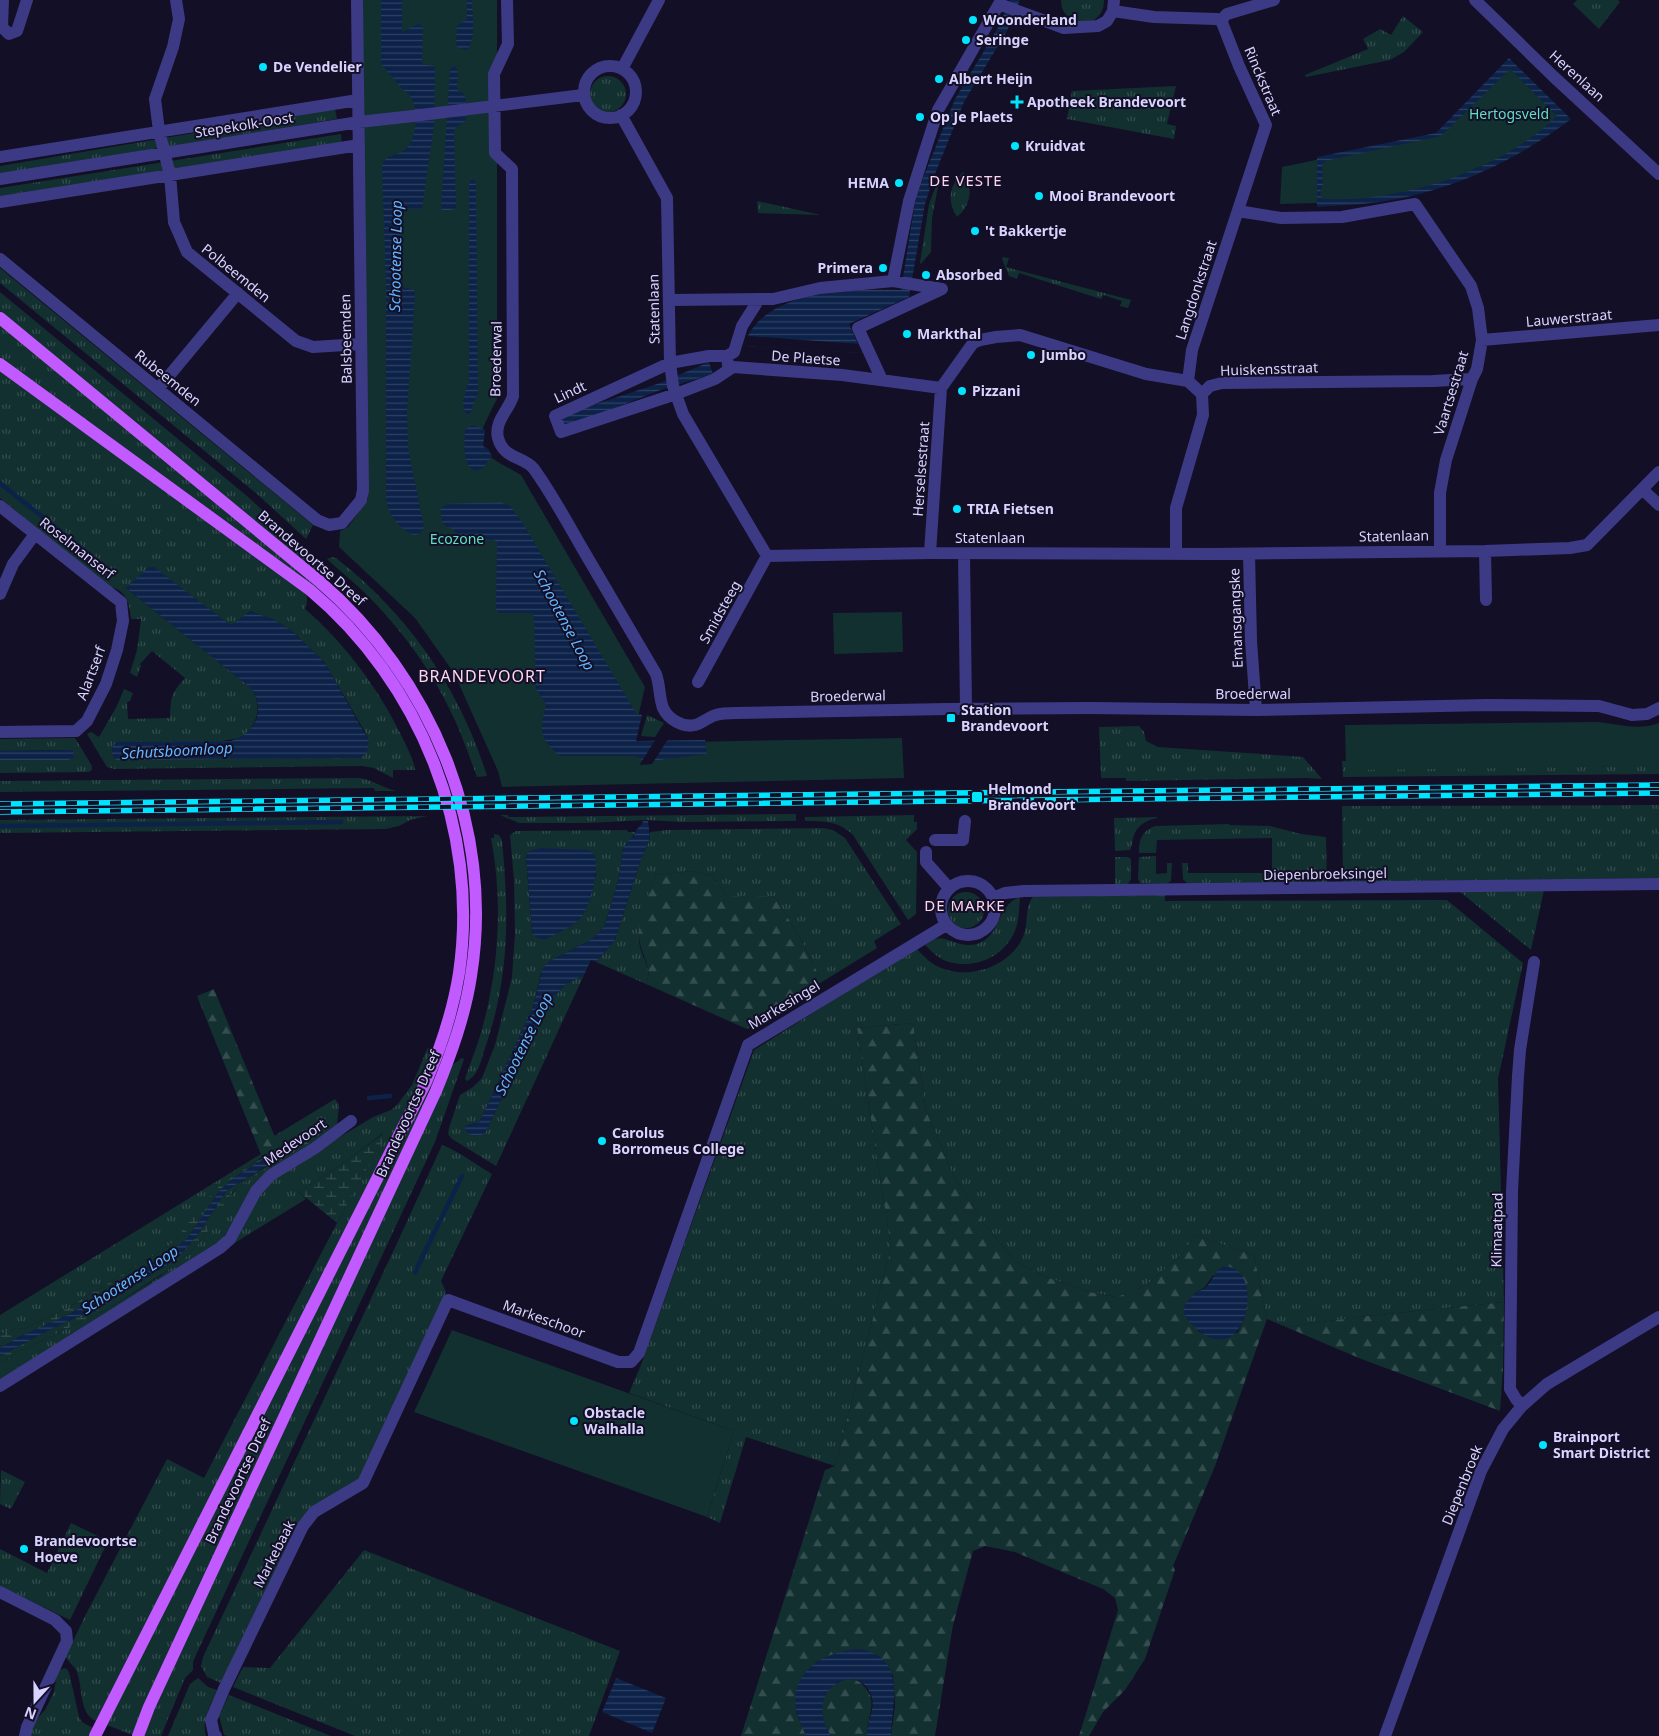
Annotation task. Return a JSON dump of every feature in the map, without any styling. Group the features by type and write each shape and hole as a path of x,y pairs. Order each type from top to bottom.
{"main road":[{"name":"Brandevoortse Dreef","path":"0,318 319,581 345,604 380,642 413,691 445,753 466,826 474,887 475,933 471,975 463,1013 448,1063 149,1707 138,1736"},
{"name":"Brandevoortse Dreef","path":"0,364 310,590 359,637 402,697 417,723 432,756 454,833 461,884 462,932 458,980 444,1035 426,1082 95,1736"}],"street":[{"path":"4,0 2,27 8,34 17,31 27,0"},
{"name":"Polbeemden","path":"176,0 178,20 173,47 155,99 159,131 170,175 174,222 187,252 296,341 313,347 361,344"},
{"name":"Balsbeemden","path":"317,520 328,525 342,523 360,500 363,490 357,0"},
{"path":"494,106 494,74 508,44 507,0"},
{"path":"622,69 659,0"},
{"path":"902,282 909,201 938,110 1003,5 1064,28 1098,26 1107,21 1113,6 1154,17 1221,20 1226,14 1274,0"},
{"name":"Herenlaan","path":"1475,0 1659,174"},
{"name":"Rinckstraat","path":"1221,20 1266,124 1238,210"},
{"path":"606,66 622,69 633,81 636,93 632,106 621,115 613,118 597,115 590,110 586,103 584,95 587,79 592,73 606,66"},
{"name":"Stepekolk-Oost","path":"0,179 359,122 584,95"},
{"name":"Stepekolk-Oost","path":"0,158 358,100"},
{"name":"Broederwal","path":"494,106 496,153 512,169 513,396 511,403 500,420 497,429 498,438 504,450 533,467 554,500 656,674 663,708 670,718 684,725 691,725 718,714 736,713 1090,708 1256,710 1543,705 1599,706 1632,715 1647,714 1659,708"},
{"name":"Statenlaan","path":"621,115 667,198 670,363 673,386 684,414 768,556 930,553 1249,554 1570,548 1587,545 1659,472"},
{"path":"0,202 359,145"},
{"name":"Vaartsestraat","path":"1238,210 1281,218 1342,217 1415,204 1471,286 1478,308 1482,340 1477,369 1472,379 1446,460 1440,493 1440,550"},
{"name":"Langdonkstraat","path":"1188,381 1192,350 1238,210"},
{"name":"Rubeemden","path":"0,260 317,520"},
{"path":"670,300 773,299 820,288 902,282 942,289 858,328 882,380"},
{"path":"158,389 238,293"},
{"path":"670,363 709,356 727,356 734,352 742,326 756,304 757,299"},
{"name":"Lauwerstraat","path":"1482,340 1659,325"},
{"path":"941,388 973,343 980,340 1020,335 1146,374 1188,381 1202,394 1203,415 1176,508 1176,554"},
{"path":"727,356 728,370"},
{"name":"Lindt","path":"670,363 555,416 561,432 673,386"},
{"name":"De Plaetse","path":"673,386 715,378 733,367 842,375 941,388"},
{"name":"Huiskensstraat","path":"1202,394 1210,386 1222,383 1472,379"},
{"name":"Herselsestraat","path":"930,553 941,388"},
{"path":"1642,489 1659,505"},
{"name":"Roselmanserf","path":"0,506 121,602 123,621"},
{"path":"0,594 13,564 35,534"},
{"path":"1485,551 1486,600"},
{"path":"964,554 966,709"},
{"name":"Emansgangske","path":"1249,554 1250,641 1256,710"},
{"name":"Smidsteeg","path":"698,682 768,556"},
{"name":"Alartserf","path":"0,732 76,731 87,721 106,684 117,650 123,621"},
{"path":"935,840 963,840 965,822"},
{"path":"926,852 926,862 949,888"},
{"path":"962,881 976,882 988,890 993,898 994,916 990,924 975,934 957,933 946,925 941,915 940,906 942,898 949,888 962,881"},
{"name":"Diepenbroeksingel","path":"993,898 1005,893 1024,891 1659,884"},
{"name":"Markesingel","path":"631,1362 639,1353 748,1045 946,925"},
{"name":"Klimaatpad","path":"1522,1406 1510,1389 1512,1191 1520,1050 1534,962"},
{"name":"Medevoort","path":"0,1386 220,1248 230,1238 256,1191 271,1175 314,1148 351,1121"},
{"name":"Markeschoor","path":"448,1300 618,1362 631,1362"},
{"name":"Markebaak","path":"216,1736 211,1720 224,1689 303,1526 314,1512 363,1483 448,1300"},
{"name":"Diepenbroek","path":"1384,1736 1481,1471 1503,1429 1522,1406 1547,1384 1659,1317"},
{"path":"0,1592 55,1620 66,1631 66,1641 62,1654 27,1726 25,1736"}],"green space":[{"name":"Ecozone","path":"361,0 497,0 497,399 483,428 480,438 481,446 493,458 521,475 645,687 632,743 902,738 904,778 502,787 498,771 454,673 415,618 339,547 340,531 348,527 368,499"},
{"path":"1061,0 1104,0 1102,12 1094,20 1076,22 1065,13"},
{"path":"1577,0 1618,0 1620,2 1599,29 1573,4"},
{"path":"1403,16 1423,32 1404,52 1390,60 1306,77 1305,75 1368,49 1363,39 1380,29 1391,35"},
{"name":"Hertogsveld","path":"1509,64 1564,119 1511,153 1429,189 1360,202 1280,204 1282,167 1437,135"},
{"path":"608,76 615,77 621,81 625,87 625,101 621,107 615,111 608,112 601,111 595,107 591,101 590,94 591,87 595,81 601,77"},
{"path":"1176,86 1167,124 1176,126 1174,139 1067,119 1072,91"},
{"path":"335,109 337,119 0,174 0,166"},
{"path":"341,134 342,144 0,199 0,188"},
{"path":"963,172 970,190 968,201 957,217 951,205 951,193 952,187"},
{"path":"936,186 938,187 932,218 931,252 921,264 929,204"},
{"path":"757,201 821,215 758,213"},
{"path":"1003,257 1009,258 1006,267 1131,300 1128,308 1120,306 1122,301 1103,295 1101,299 1019,273 1017,279 1009,276 1002,259"},
{"path":"0,268 313,525 306,539 257,494 0,283"},
{"path":"0,292 247,496 333,575 331,577 320,577 0,315"},
{"path":"0,324 321,589 319,591 0,359"},
{"path":"0,369 307,593 305,609 335,638 373,687 395,723 412,759 415,770 393,770 393,778 374,768 362,766 114,769 107,767 87,734 91,732 99,737 117,706 124,689 133,693 130,701 127,702 128,719 170,718 172,696 185,678 152,651 140,664 137,677 130,673 137,650 141,619 131,619 130,608 126,598 120,591 110,587 0,498","holes":["126,588 233,625 250,611 274,620 291,630 325,663 365,732 369,741 363,756 359,758 116,759 240,738 255,722 258,708 251,688"]},
{"path":"336,558 362,580 386,603 428,655 462,713 476,744 487,776 477,777 452,715 422,661 378,606 327,559"},
{"path":"902,612 903,652 834,654 833,613"},
{"path":"647,715 664,723 655,737 641,736"},
{"path":"1597,722 1636,727 1659,723 1659,766 1346,770 1345,725"},
{"path":"1139,726 1144,732 1146,741 1158,747 1303,757 1322,779 1126,781 1126,778 1101,778 1099,727"},
{"path":"1659,731 1659,774 1343,777 1342,761 1371,761"},
{"path":"75,738 92,766 92,770 89,772 0,773 0,760 68,760 72,750 0,751 0,739"},
{"path":"358,778 396,791 375,791 374,788 0,792 0,781"},
{"path":"1659,805 1659,878 1343,882 1342,806"},
{"path":"796,814 796,821 682,822 646,820 588,823 519,823 500,815 515,817"},
{"path":"914,815 917,829 906,840 917,852 916,914 908,920 848,830 837,824 805,821 805,817"},
{"path":"427,816 386,829 0,833 0,820"},
{"path":"1157,817 1139,827 1134,834 1130,850 1115,851 1114,818"},
{"path":"1229,824 1270,826 1301,834 1326,837 1327,882 1188,884 1183,879 1182,863 1188,863 1188,873 1272,873 1272,838 1157,840 1156,853 1139,853 1142,836 1147,830 1155,826"},
{"path":"823,828 833,830 845,838 901,924 874,941 877,948 822,982 801,939 774,896 726,896 713,876 693,871 656,875 644,906 639,931 640,945 648,972 646,984 596,962 615,940 640,862 650,838 650,832 667,830"},
{"path":"627,830 628,832 636,832 623,849 619,878 605,925 589,941 550,961 541,973 533,1007 482,1117 479,1122 465,1126 485,1133 548,1003 566,984 584,975 496,1166 452,1139 448,1134 460,1095 473,1087 482,1078 495,1045 512,977 515,934 514,880 510,835 516,831","holes":["529,851 594,854 596,876 532,933 526,856"]},
{"path":"494,834 499,835 502,840 506,894 506,945 499,996 493,1021 481,1062 477,1071 467,1081 465,1079 488,1006 495,958 498,910 495,862 491,838 494,838"},
{"path":"1156,856 1156,874 1167,873 1167,863 1172,863 1171,881 1167,884 1140,883 1138,879 1139,857"},
{"path":"1115,857 1128,857 1131,859 1131,879 1128,884 1115,884"},
{"path":"693,871 713,876 726,896 774,896 801,939 822,982 747,1029 646,984 648,969 640,943 639,926 656,875"},
{"path":"1458,890 1544,890 1531,950"},
{"path":"966,892 973,893 979,897 983,903 983,917 979,923 973,927 966,928 959,927 953,923 949,917 948,910 949,903 953,897 959,893"},
{"path":"1165,895 1165,901 1447,900 1523,963 1498,1079 1504,1302 1358,1317 1286,1327 1267,1319 1254,1255 1195,1235 1183,1253 1145,1286 1117,1297 1089,1292 1046,1277 1015,1261 984,1224 953,1174 926,1111 913,1023 857,1028 891,1248 835,1466 746,1437 720,1523 707,1517 734,1431 629,1393 641,1365 754,1050 916,948 925,958 936,965 955,972 978,971 1000,963 1017,947 1023,937 1028,906 1033,897"},
{"path":"1020,897 1015,931 1008,943 993,956 975,963 956,963 940,958 925,945 939,938 965,945 977,944 985,940 995,928 1002,913 1012,901"},
{"path":"214,989 279,1147 262,1157 197,996"},
{"path":"913,1023 926,1111 953,1174 984,1224 1015,1261 1046,1277 1089,1292 1117,1297 1145,1286 1183,1253 1195,1235 1254,1255 1267,1319 1215,1466 1173,1566 1175,1570 1145,1659 1125,1690 1103,1712 1089,1736 1079,1736 1118,1610 1115,1598 1103,1589 1015,1552 985,1546 973,1551 953,1625 935,1736 891,1736 895,1705 893,1675 852,1650 816,1662 796,1712 806,1736 741,1736 825,1470 835,1466 891,1248 857,1028","holes":["1213,1275 1246,1306 1244,1319 1238,1332 1220,1339 1198,1331 1194,1294 1205,1287"]},
{"path":"428,1047 433,1058 96,1721 91,1718 84,1707 77,1672 66,1656 85,1616 167,1459 204,1478 385,1135 382,1134 342,1164 299,1192 306,1199 220,1252 255,1199 277,1175 373,1117 391,1110 397,1105 412,1085"},
{"path":"447,1053 133,1735 104,1724"},
{"path":"462,1058 464,1059 435,1142 195,1657 193,1670 185,1678 161,1736 142,1736 451,1066"},
{"path":"335,1099 339,1105 337,1125 247,1199 220,1243 0,1391 0,1364 16,1353 106,1310 159,1277 188,1255 204,1237 224,1204 238,1187 316,1138 320,1132 318,1127 310,1127 279,1147 274,1136"},
{"path":"315,1126 320,1132 317,1138 238,1187 232,1193 204,1237 176,1265 106,1310 16,1353 0,1364 0,1356 51,1329 106,1304 164,1267 180,1255 196,1237 227,1190 274,1162 315,1133 308,1131 237,1176 220,1190 187,1239 164,1256 70,1314 17,1338 0,1348 0,1334 17,1328 24,1329 69,1307 167,1247 178,1238 197,1211 220,1185 310,1127"},
{"path":"383,1134 386,1134 337,1223 299,1192 342,1164"},
{"path":"442,1145 492,1174 441,1281 446,1292 358,1481 309,1509 297,1524 221,1683 207,1677 201,1666 203,1657"},
{"path":"261,1154 262,1157 220,1186 178,1238 167,1247 69,1307 24,1329 17,1328 0,1334 0,1315"},
{"path":"1504,1302 1500,1411 1359,1358 1286,1327 1358,1317"},
{"name":"Obstacle Walhalla","path":"452,1330 734,1431 707,1517 414,1412"},
{"path":"1,1470 25,1482 11,1509 0,1504"},
{"path":"71,1523 108,1541 70,1620 0,1586 0,1549 47,1573"},
{"path":"364,1550 620,1651 589,1736 355,1736 233,1687 243,1667 270,1668"},
{"path":"65,1668 70,1676 79,1717 82,1722 93,1728 89,1736 28,1736 34,1722 45,1710 54,1692 59,1670"},
{"path":"198,1678 208,1687 217,1690 206,1718 206,1736 168,1736 190,1684"},
{"path":"848,1678 861,1684 871,1697 867,1736 831,1736 825,1724 822,1709 824,1695 833,1685"},
{"path":"229,1695 331,1736 224,1735 219,1716"}],"water":[{"path":"381,0 402,0 402,32 418,24 423,26 422,63 435,66 434,125 422,209 402,209 401,283 403,287 414,290 415,293 407,412 408,448 424,527 416,535 410,534 395,520 388,509 386,498 386,284 382,165 387,158 403,151 411,143 416,118 415,108 409,94 403,90 381,64"},
{"path":"467,0 472,0 473,26 472,39 467,50 458,48 456,43 457,26 467,19"},
{"path":"1010,0 1020,0 1007,31 964,102 933,179 925,204 909,297 849,324 862,353 744,346 753,327 769,313 788,303 810,296 834,292 901,290 915,202 921,183 955,99 999,26"},
{"path":"1509,58 1571,119 1529,148 1460,181 1411,196 1386,201 1317,207 1317,157 1436,133","holes":["1510,69 1557,116 1534,136 1507,153 1447,180 1383,195 1352,199 1322,199 1320,191 1323,185 1322,164 1325,161 1441,136"]},
{"path":"455,66 458,72 458,91 463,93 466,100 466,121 456,127 454,131 456,209 442,211 450,70"},
{"path":"471,178 475,181 476,186 478,393 469,415 465,412 463,403 467,385 469,384 469,185"},
{"path":"709,362 713,374 663,389 564,428 560,416 660,383"},
{"path":"473,425 485,430 483,446 488,449 492,456 484,467 478,471 469,466 465,455 465,431"},
{"path":"500,502 510,506 522,522 636,713 642,715 636,741 705,740 707,754 642,762 641,758 635,756 560,756 548,744 542,733 546,704 536,689 534,616 531,613 500,613 496,610 497,542 494,540 460,541 454,531 443,525 440,510 446,504"},
{"name":"Schutsboomloop","path":"149,567 154,567 229,624 233,624 250,611 274,620 291,630 325,663 369,741 367,753 359,758 116,760 112,754 112,748 116,742 231,741 240,737 252,727 258,712 258,704 251,688 126,588"},
{"path":"72,750 74,753 73,758 68,760 0,760 0,751"},
{"path":"643,821 648,821 650,838 640,862 615,940 596,962 591,960 584,975 566,984 548,1003 485,1133 479,1136 468,1134 465,1126 479,1122 482,1117 533,1007 543,967 550,961 589,941 605,925 619,878 623,849"},
{"path":"541,848 589,850 594,854 596,861 593,890 582,916 578,921 544,940 537,938 532,933 526,855 529,851"},
{"path":"308,1130 312,1130 315,1133 312,1138 227,1190 196,1237 180,1255 164,1267 106,1304 51,1329 0,1356 0,1348 17,1338 70,1314 164,1256 187,1239 220,1190 237,1176"},
{"path":"1225,1266 1239,1272 1245,1282 1248,1295 1247,1309 1235,1333 1226,1339 1213,1339 1198,1330 1189,1321 1184,1308 1189,1299 1205,1288 1218,1270"},
{"path":"860,1649 875,1654 885,1662 891,1672 894,1683 894,1696 891,1736 867,1736 873,1703 872,1698 866,1686 857,1680 846,1680 836,1684 827,1693 823,1704 823,1719 831,1736 806,1736 796,1710 796,1696 804,1674 813,1665 834,1654"},
{"path":"616,1678 666,1698 652,1733 602,1712"}],"pier":[{"path":"747,336 858,344 862,353 744,346"},
{"path":"656,739 668,739 652,764 641,765 640,764"}],"waterway":[{"path":"0,483 110,571"},
{"path":"0,826 341,822"},
{"name":"Schootense Loop","path":"369,1098 390,1096"},
{"path":"415,1272 462,1176"}],"railway":[{"path":"0,804 1659,785"},
{"path":"0,812 1659,793"}],"place":[{"name":"Woonderland","path":"973,20"},
{"name":"Seringe","path":"966,40"},
{"name":"De Vendelier","path":"263,67"},
{"name":"Albert Heijn","path":"939,79"},
{"name":"Apotheek Brandevoort","path":"1017,102"},
{"name":"Op Je Plaets","path":"920,117"},
{"name":"Kruidvat","path":"1015,146"},
{"name":"HEMA","path":"899,183"},
{"name":"Mooi Brandevoort","path":"1039,196"},
{"name":"'t Bakkertje","path":"975,231"},
{"name":"Primera","path":"883,268"},
{"name":"Absorbed","path":"926,275"},
{"name":"Markthal","path":"907,334"},
{"name":"Jumbo","path":"1031,355"},
{"name":"Pizzani","path":"962,391"},
{"name":"TRIA Fietsen","path":"957,509"},
{"name":"Station Brandevoort","path":"951,718"},
{"name":"Helmond Brandevoort","path":"977,797"},
{"name":"Carolus Borromeus College","path":"602,1141"},
{"name":"Obstacle Walhalla","path":"574,1421"},
{"name":"Brainport Smart District","path":"1543,1445"},
{"name":"Brandevoortse Hoeve","path":"24,1549"}],"district":[{"name":"DE VESTE","path":"966,181"},
{"name":"BRANDEVOORT","path":"482,676"},
{"name":"DE MARKE","path":"965,906"}]}
